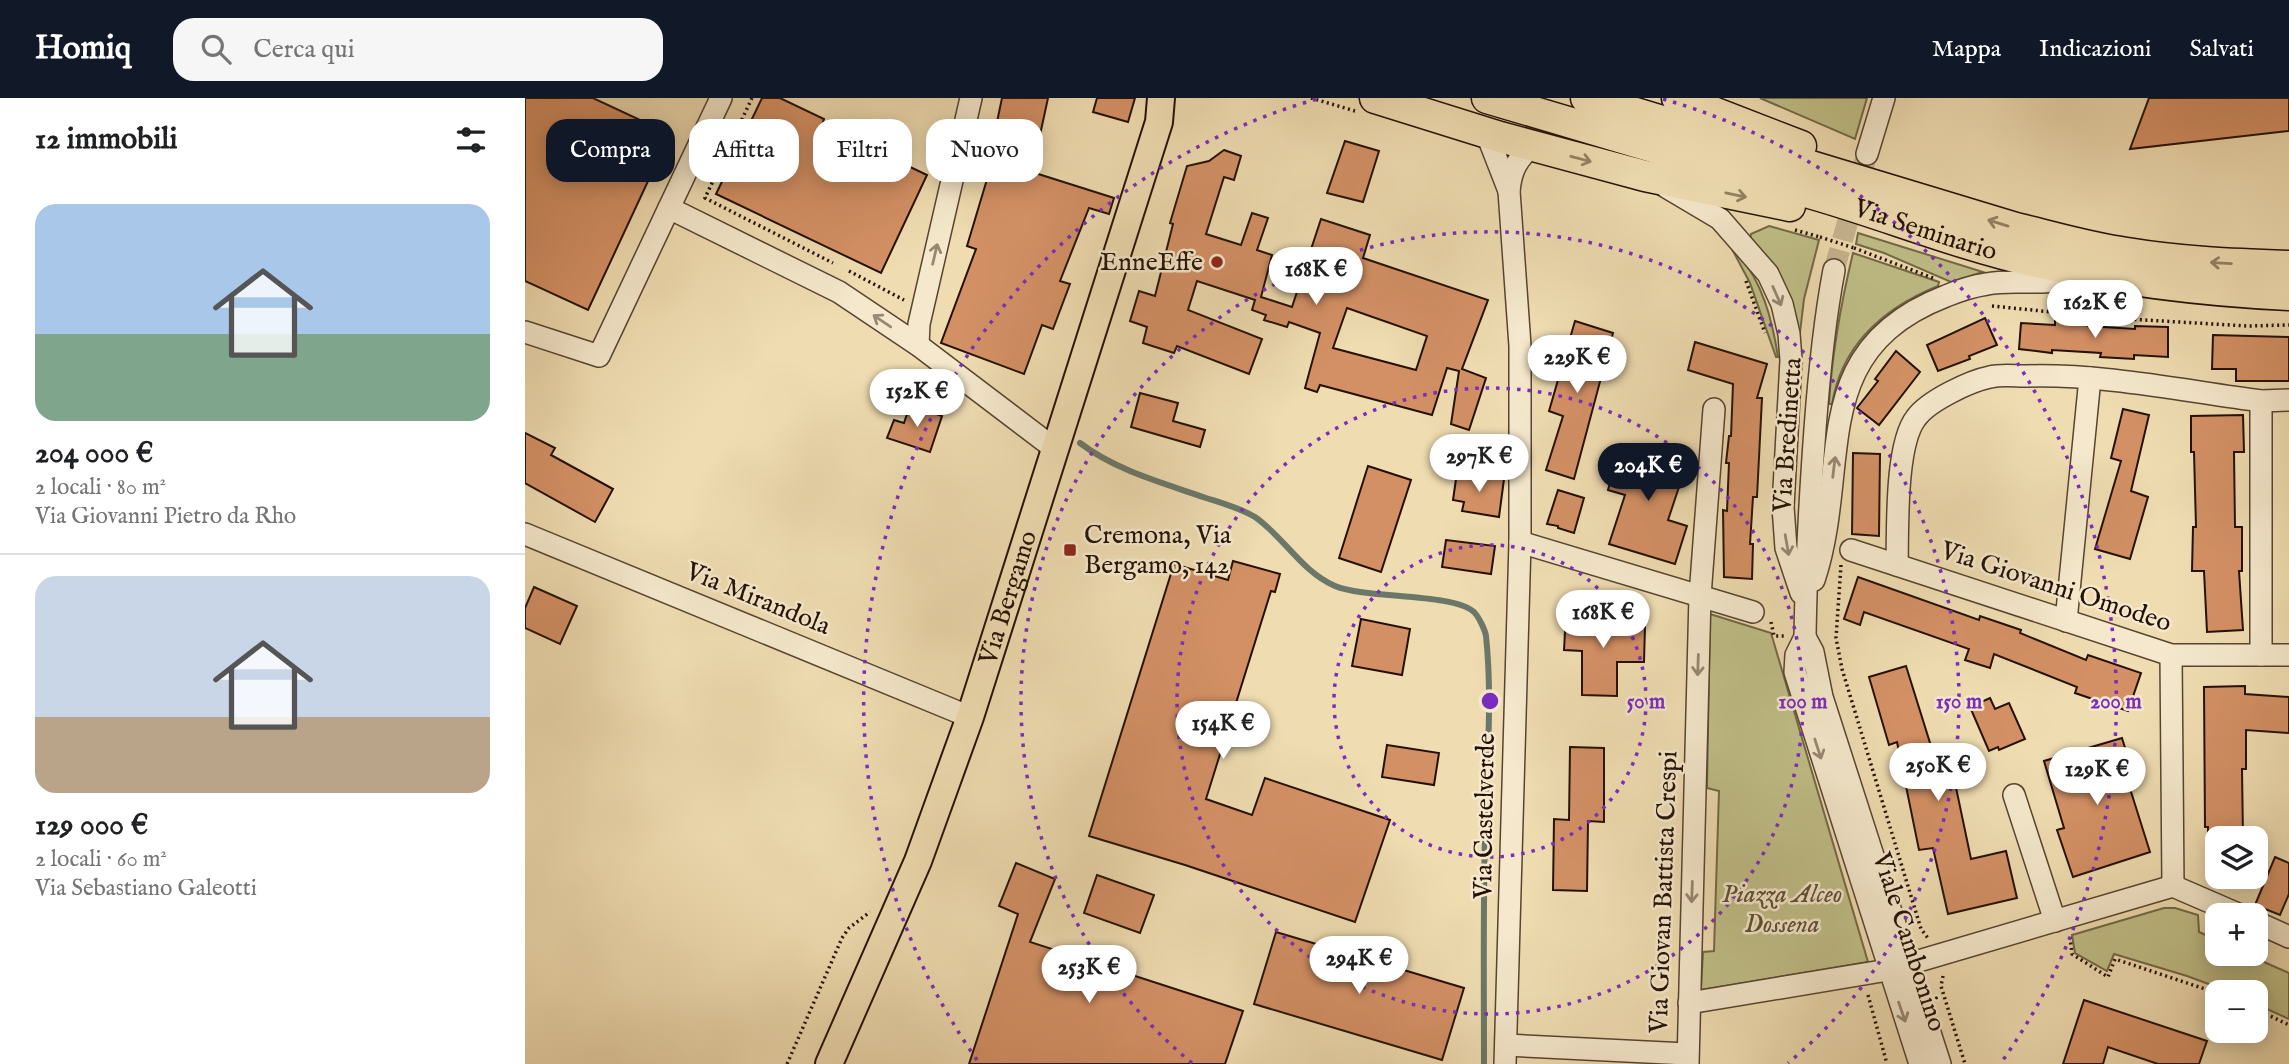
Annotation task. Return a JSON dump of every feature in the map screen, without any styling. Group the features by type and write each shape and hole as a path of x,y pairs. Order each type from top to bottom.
{"highway":[{"path":"1375,98 1645,176 1816,211 1907,210"},
{"path":"1487,98 1698,147"},
{"path":"1585,98 1698,147"},
{"path":"1677,98 1831,157 1907,210"},
{"name":"Via Seminario","path":"1698,147 1907,210 2030,261 2169,284 2289,295"},
{"name":"Via Seminario","path":"1907,210 2016,228 2125,253 2187,261 2289,267"}],"main road":[{"name":"Via Bergamo","path":"829,1064 918,861 969,717 1160,110 1175,98"}],"street":[{"path":"918,345 919,324 971,98"},
{"path":"1867,153 1884,98"},
{"path":"525,332 599,356 669,208 715,100"},
{"name":"Via Castelverde","path":"1486,132 1509,191"},
{"name":"Via Castelverde","path":"1506,1055 1520,542 1520,346 1509,191 1510,176 1518,159 1533,145"},
{"path":"1645,176 1720,219 1768,274 1782,304 1789,334 1791,360 1783,507 1786,548 1805,605"},
{"path":"669,208 839,292 918,345 1055,449"},
{"path":"1805,605 1823,553 1839,421 1852,374 1868,349 1909,312 1947,295 1988,284 2062,280 2077,269"},
{"name":"Via Bredinetta","path":"1805,605 1819,384 1825,316 1834,270"},
{"path":"1896,565 1902,462 1907,434 1916,417 1949,394 1990,377 2050,375 2261,401 2289,400"},
{"path":"2066,621 2090,378"},
{"path":"2261,401 2261,655"},
{"name":"Via Giovan Battista Crespi","path":"1688,1059 1700,596 1714,409"},
{"name":"Via Mirandola","path":"525,534 969,717"},
{"path":"1520,542 1753,612"},
{"name":"Via Giovanni Omodeo","path":"1846,555 1896,565 2171,656 2289,655"},
{"name":"Viale Cambonino","path":"1805,605 1805,637 1796,655 1795,672 1898,967 1940,1064"},
{"path":"2171,656 2173,886"},
{"path":"2014,794 2061,919"},
{"path":"1689,1003 1898,967 2173,886 2212,903"},
{"path":"2268,927 2289,937"},
{"name":"Viale Cambonino","path":"1898,967 1920,1064"},
{"path":"1506,1055 1688,1059"}],"path":[{"path":"742,119 752,98"},
{"path":"713,182 705,198 909,302"},
{"path":"1820,237 1941,281 1947,295"},
{"path":"1744,276 1766,336"},
{"path":"1989,306 2246,326 2289,325"},
{"path":"1846,555 1836,638 1842,668 1921,929 1925,936 1934,941 1943,977 1941,986 1965,1064"},
{"path":"2061,919 2072,954 2108,977 2115,959 2205,989"},
{"path":"787,1064 842,938 849,928"},
{"path":"1862,975 1887,1064"},
{"path":"2268,1015 2289,1025"}],"green space":[{"path":"1760,98 1867,98 1855,139"},
{"path":"1769,226 1819,240 1804,299 1797,358 1750,240 1751,234"},
{"path":"1858,233 1983,272 1951,282 1856,244"},
{"path":"1733,251 1736,251 1745,263 1759,287 1773,328 1778,357 1750,283"},
{"path":"1853,253 1939,282 1938,286 1900,305 1869,331 1845,363 1832,404 1829,404 1838,328"},
{"name":"Piazza Alceo Dossena","path":"1710,614 1771,633 1868,962 1701,990 1703,952 1714,951 1719,791 1707,788"},
{"path":"2164,908 2175,908 2198,915 2199,932 2205,935 2205,966 2268,966 2268,964 2289,973 2289,1019 2268,1009 2268,980 2205,980 2205,983 2114,954 2107,971 2075,953 2072,935"}],"building":[{"path":"525,98 593,98 638,119 546,119 546,182 648,182 588,310 525,281"},
{"path":"762,98 780,98 824,119 813,119 813,182 912,182 912,168 926,175 881,273 716,194 722,182 799,182 799,119 752,119"},
{"path":"1002,98 1048,98 1043,121 1043,119 998,119"},
{"path":"1097,98 1135,98 1128,122 1093,112"},
{"path":"2149,98 2289,98 2289,131 2130,149"},
{"path":"1345,141 1379,151 1363,202 1327,193"},
{"path":"1224,150 1241,156 1234,180 1224,177 1206,234 1241,245 1252,213 1268,218 1257,250 1272,255 1261,297 1292,307 1321,219 1370,235 1363,258 1488,300 1462,369 1486,378 1469,430 1451,424 1459,371 1447,368 1432,415 1320,385 1317,392 1305,388 1320,333 1289,322 1287,327 1264,320 1266,315 1252,310 1255,300 1197,281 1188,310 1262,339 1249,374 1177,346 1174,353 1143,343 1147,327 1130,321 1139,291 1155,296 1173,224 1170,223 1187,166 1209,161","holes":["1347,308 1427,336 1416,370 1333,348"]},
{"path":"1043,175 1114,198 1109,214 1089,208 1060,281 1070,284 1053,329 1042,325 1024,374 941,343 976,249 967,246 986,182 1043,182"},
{"path":"1985,318 1997,345 1938,371 1927,345"},
{"path":"2055,319 2089,323 2088,326 2135,329 2135,326 2168,327 2168,357 2134,355 2134,359 2100,357 2101,353 2052,350 2052,353 2019,349 2021,323 2055,325"},
{"path":"1575,321 1613,333 1574,479 1546,470 1563,416 1549,411"},
{"path":"2213,335 2289,337 2289,381 2236,381 2236,369 2212,369"},
{"path":"1695,342 1767,364 1757,398 1762,398 1757,497 1753,497 1750,544 1753,544 1752,579 1724,577 1723,510 1727,511 1729,463 1726,463 1731,436 1733,384 1688,370"},
{"path":"1896,351 1920,372 1879,425 1857,408"},
{"path":"1140,393 1178,403 1173,421 1205,430 1200,447 1131,427"},
{"path":"910,405 942,416 930,452 887,438 894,420 904,423"},
{"path":"2123,409 2149,415 2131,491 2148,497 2130,559 2095,549 2121,461 2111,458"},
{"path":"2243,415 2244,452 2234,452 2235,527 2242,527 2242,571 2239,571 2243,630 2207,632 2204,571 2192,571 2193,527 2196,527 2191,416"},
{"path":"525,433 555,448 551,455 613,489 595,522 525,483"},
{"path":"1621,444 1666,457 1668,451 1685,457 1681,471 1684,472 1668,520 1687,526 1675,564 1609,544 1625,495 1608,490"},
{"path":"1853,453 1880,454 1879,536 1852,534"},
{"path":"1368,466 1411,480 1381,572 1339,558"},
{"path":"1457,472 1504,479 1499,517 1462,511 1464,502 1453,500"},
{"path":"1558,490 1584,498 1574,533 1547,524"},
{"path":"1446,540 1495,546 1491,574 1442,567"},
{"path":"1233,561 1280,574 1275,592 1271,591 1206,799 1252,815 1265,778 1390,820 1355,922 1089,836 1174,564 1228,580"},
{"path":"1858,577 1979,620 1980,616 2021,630 2020,633 2086,660 2088,655 2141,673 2128,711 2075,693 2077,687 1994,654 1990,668 1965,660 1969,649 1864,612 1860,625 1844,619"},
{"path":"534,587 577,606 560,644 525,628 525,608"},
{"path":"1566,614 1606,616 1606,625 1645,626 1644,662 1617,662 1617,696 1582,695 1582,651 1564,650"},
{"path":"1361,619 1410,629 1402,675 1352,666"},
{"path":"1906,666 1936,762 1950,759 1971,859 2006,851 2017,898 1948,914 1933,848 1919,850 1897,742 1889,745 1869,677"},
{"path":"2245,686 2245,694 2289,697 2289,733 2246,730 2246,769 2242,769 2243,826 2205,827 2204,687"},
{"path":"1990,698 1995,709 2009,703 2025,739 1999,750 1998,747 1989,751 1970,707"},
{"path":"2122,738 2134,777 2127,779 2150,852 2073,877 2057,830 2064,828 2044,761"},
{"path":"1387,745 1439,753 1434,785 1382,777"},
{"path":"1570,747 1604,748 1604,822 1588,821 1587,891 1553,890 1554,819 1569,820"},
{"path":"2275,857 2289,863 2289,894 2280,915 2268,910 2268,903 2256,903 2262,889 2268,889 2268,874"},
{"path":"1016,863 1055,879 1030,942 1243,1011 1225,1064 969,1064 1018,914 999,906"},
{"path":"1097,875 1154,895 1140,933 1084,913"},
{"path":"1276,932 1464,988 1442,1060 1254,1004"},
{"path":"2084,1000 2206,1043 2199,1064 2158,1064 2108,1047 2103,1064 2063,1064"}],"waterway":[{"path":"1080,443 1125,469 1255,517 1312,572 1335,586 1367,593 1448,602 1463,606 1478,617 1486,636 1489,686 1484,893 1484,1064"}],"tunnel":[{"path":"1834,270 1867,154"}],"place":[{"name":"EnneEffe","path":"1217,262"},
{"name":"Cremona, Via Bergamo, 142","path":"1070,550"}]}
